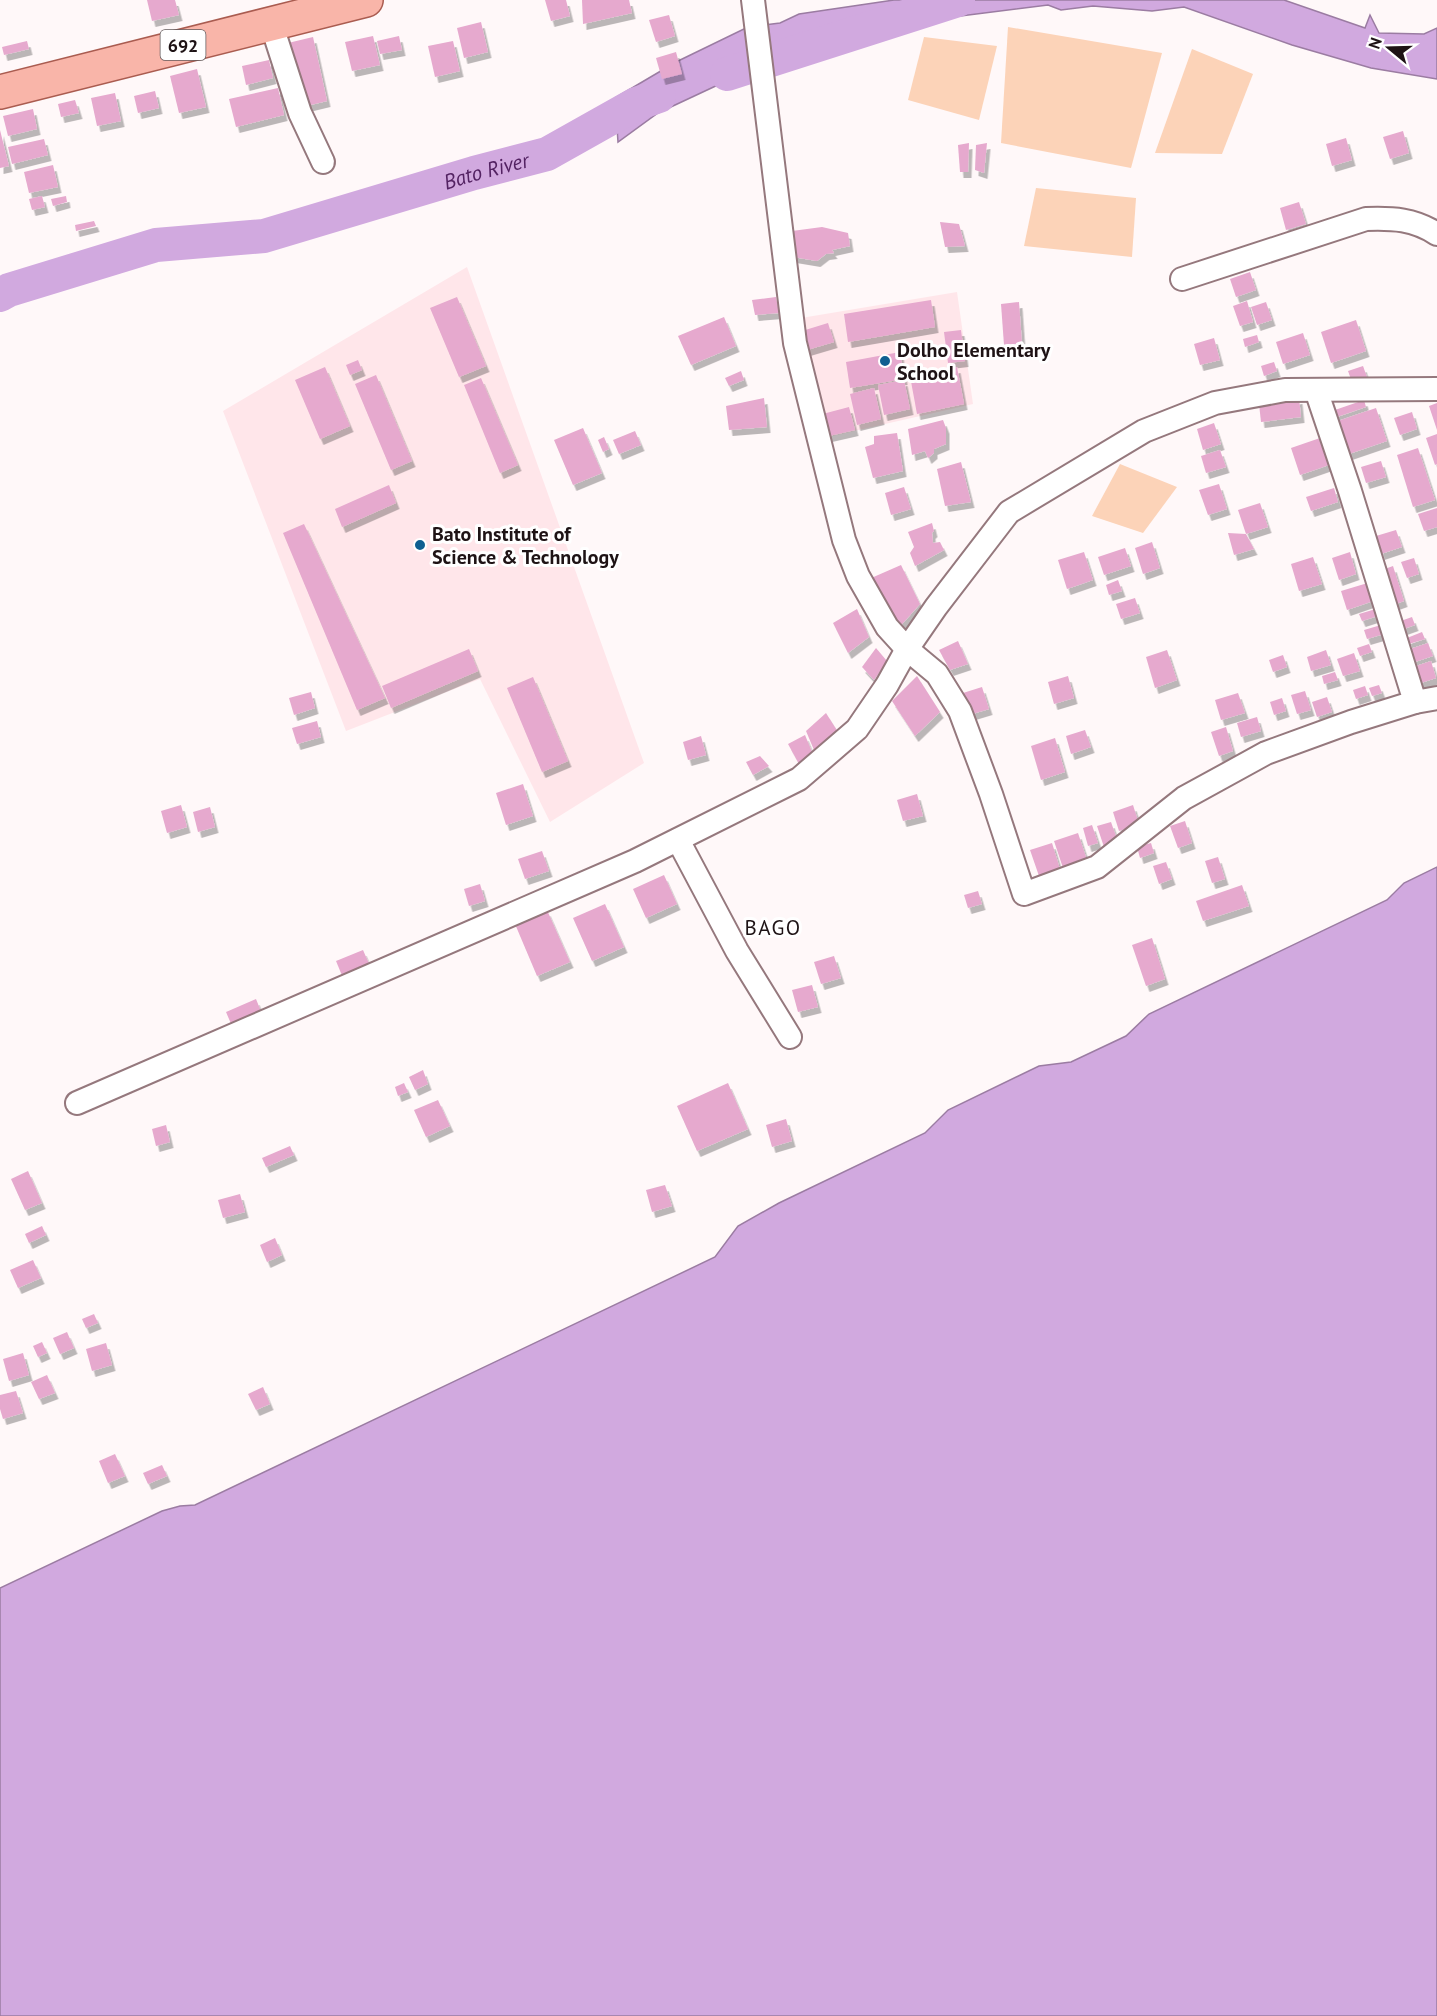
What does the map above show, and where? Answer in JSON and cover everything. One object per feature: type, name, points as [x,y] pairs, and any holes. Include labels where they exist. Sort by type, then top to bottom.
[{"type":"main road","name":"692","points":[[0,92],[366,0]]},
{"type":"street","points":[[753,0],[795,343],[844,540],[858,576],[888,627],[907,649],[937,674],[960,711],[991,794],[1024,894],[1097,867],[1184,798],[1266,753],[1351,722],[1426,700],[1316,390]]},
{"type":"street","points":[[271,23],[300,112],[322,162]]},
{"type":"street","points":[[1182,279],[1366,219],[1394,218],[1427,228],[1437,234]]},
{"type":"street","points":[[77,1104],[635,861],[799,779],[858,729],[907,649],[936,607],[1009,512],[1144,431],[1215,403],[1285,390],[1437,389]]},
{"type":"street","points":[[678,840],[737,951],[790,1037]]},
{"type":"shaded area","points":[[894,0],[1284,0],[1365,28],[1370,15],[1379,33],[1424,34],[1437,28],[1437,79],[1371,68],[1292,45],[1184,7],[1152,11],[1093,6],[1061,10],[1048,5],[889,25],[870,34],[838,38],[820,47],[775,55],[752,69],[658,113],[618,142],[615,98],[676,62],[748,27],[780,23],[799,14]]},
{"type":"shaded area","points":[[1008,27],[1162,53],[1131,168],[1001,143]]},
{"type":"shaded area","points":[[924,37],[997,46],[979,120],[908,100]]},
{"type":"shaded area","points":[[1192,49],[1253,74],[1222,154],[1155,153]]},
{"type":"shaded area","points":[[1036,188],[1136,198],[1132,257],[1024,246]]},
{"type":"shaded area","name":"Bato Institute of Science & Technology","points":[[467,267],[644,763],[550,822],[480,679],[346,731],[223,411]]},
{"type":"shaded area","name":"Dolho Elementary School","points":[[957,292],[973,404],[819,439],[795,319]]},
{"type":"shaded area","points":[[1120,464],[1177,487],[1143,533],[1092,516]]},
{"type":"shaded area","points":[[1437,867],[1437,2016],[0,2016],[0,1588],[162,1511],[195,1505],[715,1257],[738,1226],[779,1203],[925,1133],[948,1110],[1039,1066],[1071,1062],[1126,1036],[1149,1014],[1387,900],[1404,883]]},
{"type":"building","points":[[147,0],[175,0],[179,15],[152,21]]},
{"type":"building","points":[[545,0],[566,0],[570,16],[551,21]]},
{"type":"building","points":[[582,0],[629,0],[632,13],[583,24]]},
{"type":"building","points":[[669,15],[675,36],[656,42],[649,20]]},
{"type":"building","points":[[481,22],[488,52],[464,58],[457,28]]},
{"type":"building","points":[[373,36],[380,65],[352,71],[345,42]]},
{"type":"building","points":[[399,36],[402,50],[380,54],[377,41]]},
{"type":"building","points":[[313,37],[327,101],[302,107],[288,43]]},
{"type":"building","points":[[27,41],[29,49],[4,55],[2,47]]},
{"type":"building","points":[[453,41],[460,71],[435,77],[428,46]]},
{"type":"building","points":[[676,52],[682,74],[662,79],[656,58]]},
{"type":"building","points":[[269,60],[273,78],[246,85],[242,66]]},
{"type":"building","points":[[197,69],[206,107],[179,113],[170,76]]},
{"type":"building","points":[[278,88],[284,115],[236,127],[229,99]]},
{"type":"building","points":[[155,91],[159,108],[138,113],[134,96]]},
{"type":"building","points":[[115,93],[121,121],[97,126],[91,98]]},
{"type":"building","points":[[75,100],[79,113],[61,117],[58,104]]},
{"type":"building","points":[[33,109],[37,129],[8,136],[3,116]]},
{"type":"building","points":[[0,130],[9,166],[0,168]]},
{"type":"building","points":[[1403,131],[1409,153],[1390,159],[1383,137]]},
{"type":"building","points":[[1346,138],[1352,160],[1332,166],[1326,144]]},
{"type":"building","points":[[44,139],[48,155],[12,164],[8,147]]},
{"type":"building","points":[[969,143],[968,172],[960,172],[958,145]]},
{"type":"building","points":[[987,143],[984,173],[975,170],[976,145]]},
{"type":"building","points":[[53,165],[58,187],[29,193],[24,172]]},
{"type":"building","points":[[42,196],[45,207],[32,210],[29,199]]},
{"type":"building","points":[[66,196],[67,202],[53,206],[51,199]]},
{"type":"building","points":[[1299,202],[1306,224],[1286,230],[1280,208]]},
{"type":"building","points":[[94,221],[96,226],[76,231],[75,225]]},
{"type":"building","points":[[940,222],[959,224],[965,246],[945,247]]},
{"type":"building","points":[[822,227],[848,233],[850,246],[832,250],[834,253],[826,254],[817,261],[793,257],[792,231]]},
{"type":"building","points":[[1250,272],[1256,290],[1236,297],[1230,279]]},
{"type":"building","points":[[457,297],[486,366],[459,377],[430,308]]},
{"type":"building","points":[[776,297],[779,313],[755,315],[752,300]]},
{"type":"building","points":[[931,300],[935,327],[848,342],[844,314]]},
{"type":"building","points":[[1247,301],[1253,322],[1240,326],[1233,306]]},
{"type":"building","points":[[1019,302],[1022,344],[1004,345],[1001,304]]},
{"type":"building","points":[[1266,302],[1272,320],[1257,325],[1251,307]]},
{"type":"building","points":[[724,317],[736,346],[691,365],[678,336]]},
{"type":"building","points":[[1356,320],[1366,351],[1331,363],[1321,332]]},
{"type":"building","points":[[828,323],[834,342],[807,350],[802,331]]},
{"type":"building","points":[[961,330],[965,361],[948,363],[944,332]]},
{"type":"building","points":[[1303,333],[1310,355],[1283,364],[1276,342]]},
{"type":"building","points":[[1257,335],[1259,342],[1245,347],[1243,339]]},
{"type":"building","points":[[1214,338],[1220,360],[1200,365],[1194,344]]},
{"type":"building","points":[[900,352],[904,379],[850,388],[846,362]]},
{"type":"building","points":[[358,360],[362,370],[350,375],[346,365]]},
{"type":"building","points":[[1274,362],[1277,371],[1264,376],[1261,366]]},
{"type":"building","points":[[1363,366],[1367,377],[1352,382],[1348,371]]},
{"type":"building","points":[[325,367],[350,426],[320,439],[295,380]]},
{"type":"building","points":[[957,367],[964,404],[917,414],[910,376]]},
{"type":"building","points":[[741,371],[744,380],[729,386],[725,378]]},
{"type":"building","points":[[376,375],[412,461],[391,470],[355,384]]},
{"type":"building","points":[[481,378],[518,465],[500,473],[464,385]]},
{"type":"building","points":[[904,380],[910,409],[884,415],[878,385]]},
{"type":"building","points":[[874,388],[881,419],[857,425],[850,394]]},
{"type":"building","points":[[764,398],[767,427],[729,430],[726,406]]},
{"type":"building","points":[[1299,398],[1301,417],[1261,422],[1259,404]]},
{"type":"building","points":[[1364,400],[1366,407],[1334,418],[1332,411]]},
{"type":"building","points":[[1437,403],[1437,430],[1429,406]]},
{"type":"building","points":[[849,407],[855,430],[820,438],[815,416]]},
{"type":"building","points":[[1376,408],[1387,441],[1343,456],[1332,423]]},
{"type":"building","points":[[1412,412],[1417,429],[1400,435],[1394,418]]},
{"type":"building","points":[[943,420],[946,428],[946,444],[934,449],[934,453],[928,458],[925,451],[912,455],[908,429]]},
{"type":"building","points":[[1214,423],[1221,444],[1203,450],[1197,429]]},
{"type":"building","points":[[583,428],[602,473],[573,485],[554,440]]},
{"type":"building","points":[[635,431],[641,445],[619,454],[613,440]]},
{"type":"building","points":[[897,433],[903,471],[873,478],[865,447],[874,444],[874,436]]},
{"type":"building","points":[[1437,434],[1437,464],[1435,465],[1426,438]]},
{"type":"building","points":[[604,437],[609,449],[603,452],[598,440]]},
{"type":"building","points":[[1320,438],[1329,465],[1300,475],[1291,448]]},
{"type":"building","points":[[1418,448],[1435,500],[1413,507],[1397,455]]},
{"type":"building","points":[[1220,450],[1226,467],[1206,473],[1201,456]]},
{"type":"building","points":[[1381,461],[1386,477],[1366,483],[1361,467]]},
{"type":"building","points":[[961,462],[971,502],[945,506],[937,469]]},
{"type":"building","points":[[1219,484],[1227,509],[1208,515],[1199,490]]},
{"type":"building","points":[[389,485],[396,503],[342,527],[335,509]]},
{"type":"building","points":[[904,487],[911,509],[891,515],[885,493]]},
{"type":"building","points":[[1334,488],[1338,502],[1311,511],[1306,497]]},
{"type":"building","points":[[1260,503],[1268,527],[1246,534],[1238,510]]},
{"type":"building","points":[[1437,508],[1437,527],[1424,531],[1418,514]]},
{"type":"building","points":[[932,523],[933,543],[940,542],[944,550],[915,566],[910,553],[914,547],[908,532]]},
{"type":"building","points":[[304,524],[385,698],[357,710],[283,533]]},
{"type":"building","points":[[1396,530],[1402,547],[1381,554],[1376,536]]},
{"type":"building","points":[[1228,533],[1246,534],[1254,549],[1234,555]]},
{"type":"building","points":[[1152,542],[1160,568],[1143,574],[1135,548]]},
{"type":"building","points":[[1125,548],[1131,566],[1104,575],[1098,557]]},
{"type":"building","points":[[1084,552],[1093,580],[1067,589],[1058,560]]},
{"type":"building","points":[[1350,552],[1356,574],[1339,580],[1332,558]]},
{"type":"building","points":[[1313,557],[1322,584],[1299,591],[1291,564]]},
{"type":"building","points":[[1414,558],[1419,574],[1407,578],[1401,562]]},
{"type":"building","points":[[901,565],[920,604],[895,632],[869,579]]},
{"type":"building","points":[[1393,566],[1404,601],[1393,605],[1382,570]]},
{"type":"building","points":[[1118,580],[1122,591],[1109,595],[1106,585]]},
{"type":"building","points":[[1371,582],[1376,600],[1347,610],[1341,591]]},
{"type":"building","points":[[1135,598],[1140,613],[1121,619],[1116,604]]},
{"type":"building","points":[[1379,608],[1381,615],[1362,621],[1359,614]]},
{"type":"building","points":[[857,609],[869,637],[848,653],[833,623]]},
{"type":"building","points":[[1412,617],[1415,625],[1398,631],[1395,623]]},
{"type":"building","points":[[1381,625],[1384,634],[1367,639],[1364,630]]},
{"type":"building","points":[[1422,632],[1425,639],[1409,644],[1407,638]]},
{"type":"building","points":[[958,641],[968,664],[950,670],[939,650]]},
{"type":"building","points":[[1428,643],[1433,656],[1412,663],[1407,650]]},
{"type":"building","points":[[1369,644],[1372,652],[1360,656],[1357,648]]},
{"type":"building","points":[[876,648],[887,661],[874,680],[862,667]]},
{"type":"building","points":[[469,649],[478,671],[391,708],[382,686]]},
{"type":"building","points":[[1167,650],[1177,680],[1155,688],[1146,657]]},
{"type":"building","points":[[1326,650],[1331,665],[1311,671],[1307,657]]},
{"type":"building","points":[[1354,653],[1360,671],[1343,676],[1337,659]]},
{"type":"building","points":[[1283,655],[1287,667],[1273,672],[1269,660]]},
{"type":"building","points":[[1431,661],[1436,678],[1415,685],[1410,668]]},
{"type":"building","points":[[1335,672],[1338,680],[1324,684],[1322,676]]},
{"type":"building","points":[[917,676],[940,712],[915,736],[892,701]]},
{"type":"building","points":[[1068,676],[1074,698],[1054,704],[1048,682]]},
{"type":"building","points":[[533,677],[568,761],[542,772],[507,688]]},
{"type":"building","points":[[1379,685],[1382,693],[1372,696],[1369,688]]},
{"type":"building","points":[[1365,686],[1368,695],[1356,699],[1353,690]]},
{"type":"building","points":[[982,687],[989,709],[969,715],[963,693]]},
{"type":"building","points":[[1305,691],[1311,710],[1297,714],[1291,695]]},
{"type":"building","points":[[311,692],[315,708],[294,715],[289,698]]},
{"type":"building","points":[[1238,693],[1245,713],[1221,720],[1215,700]]},
{"type":"building","points":[[1327,697],[1332,712],[1317,717],[1312,702]]},
{"type":"building","points":[[1282,698],[1286,711],[1274,715],[1270,702]]},
{"type":"building","points":[[826,713],[838,732],[814,750],[806,731]]},
{"type":"building","points":[[1257,717],[1261,731],[1241,737],[1237,723]]},
{"type":"building","points":[[317,721],[321,737],[297,744],[292,728]]},
{"type":"building","points":[[1226,727],[1233,751],[1219,756],[1211,732]]},
{"type":"building","points":[[1085,730],[1091,747],[1071,754],[1066,736]]},
{"type":"building","points":[[805,735],[812,752],[799,764],[788,744]]},
{"type":"building","points":[[701,736],[706,755],[688,760],[683,742]]},
{"type":"building","points":[[1055,738],[1065,772],[1041,780],[1031,746]]},
{"type":"building","points":[[760,756],[769,766],[753,775],[746,762]]},
{"type":"building","points":[[523,784],[533,816],[506,825],[496,793]]},
{"type":"building","points":[[917,794],[923,816],[903,821],[897,800]]},
{"type":"building","points":[[181,805],[187,827],[167,833],[161,811]]},
{"type":"building","points":[[1133,805],[1139,824],[1119,831],[1113,812]]},
{"type":"building","points":[[210,807],[215,827],[198,832],[193,812]]},
{"type":"building","points":[[1185,821],[1192,843],[1178,848],[1170,826]]},
{"type":"building","points":[[1111,822],[1118,842],[1104,847],[1097,826]]},
{"type":"building","points":[[1092,825],[1098,843],[1088,846],[1083,828]]},
{"type":"building","points":[[1078,833],[1089,866],[1065,874],[1054,841]]},
{"type":"building","points":[[1052,843],[1060,869],[1039,876],[1030,850]]},
{"type":"building","points":[[1151,843],[1154,853],[1140,858],[1137,847]]},
{"type":"building","points":[[542,851],[549,871],[525,879],[518,859]]},
{"type":"building","points":[[1218,857],[1225,879],[1212,883],[1205,861]]},
{"type":"building","points":[[1166,862],[1172,879],[1159,884],[1153,866]]},
{"type":"building","points":[[664,875],[677,904],[646,918],[633,889]]},
{"type":"building","points":[[480,884],[485,901],[469,906],[464,889]]},
{"type":"building","points":[[1242,885],[1249,906],[1203,921],[1196,901]]},
{"type":"building","points":[[978,891],[982,904],[968,908],[964,895]]},
{"type":"building","points":[[605,904],[624,947],[592,961],[573,918]]},
{"type":"building","points":[[547,910],[570,962],[537,976],[515,924]]},
{"type":"building","points":[[1152,938],[1165,979],[1146,986],[1132,945]]},
{"type":"building","points":[[363,950],[370,966],[343,978],[336,961]]},
{"type":"building","points":[[834,956],[841,978],[821,984],[814,962]]},
{"type":"building","points":[[812,985],[818,1007],[798,1012],[792,990]]},
{"type":"building","points":[[256,999],[264,1019],[235,1033],[226,1012]]},
{"type":"building","points":[[423,1070],[428,1084],[415,1090],[409,1077]]},
{"type":"building","points":[[404,1083],[408,1092],[398,1096],[395,1087]]},
{"type":"building","points":[[728,1083],[748,1129],[697,1151],[677,1106]]},
{"type":"building","points":[[438,1100],[450,1126],[426,1137],[414,1110]]},
{"type":"building","points":[[786,1119],[792,1141],[772,1147],[766,1125]]},
{"type":"building","points":[[166,1125],[170,1142],[156,1146],[152,1129]]},
{"type":"building","points":[[290,1146],[294,1155],[266,1167],[262,1158]]},
{"type":"building","points":[[28,1171],[42,1203],[25,1210],[11,1179]]},
{"type":"building","points":[[665,1185],[672,1206],[652,1212],[646,1190]]},
{"type":"building","points":[[240,1194],[245,1212],[223,1218],[218,1200]]},
{"type":"building","points":[[42,1226],[46,1235],[29,1243],[25,1234]]},
{"type":"building","points":[[275,1238],[282,1255],[267,1262],[260,1245]]},
{"type":"building","points":[[33,1260],[41,1278],[18,1288],[10,1270]]},
{"type":"building","points":[[94,1314],[98,1323],[86,1328],[82,1319]]},
{"type":"building","points":[[67,1332],[74,1348],[60,1354],[53,1338]]},
{"type":"building","points":[[42,1342],[47,1353],[38,1357],[33,1346]]},
{"type":"building","points":[[106,1343],[112,1365],[92,1371],[86,1349]]},
{"type":"building","points":[[23,1353],[29,1375],[9,1381],[3,1359]]},
{"type":"building","points":[[47,1375],[55,1393],[39,1399],[31,1382]]},
{"type":"building","points":[[263,1387],[270,1404],[256,1410],[248,1394]]},
{"type":"building","points":[[16,1391],[23,1413],[3,1419],[0,1395]]},
{"type":"building","points":[[115,1454],[125,1476],[108,1483],[99,1461]]},
{"type":"building","points":[[162,1465],[167,1476],[148,1484],[143,1473]]},
{"type":"waterway","name":"Bato River","points":[[727,74],[958,0]]},
{"type":"waterway","name":"Bato River","points":[[0,295],[9,290],[156,245],[264,236],[474,173],[547,154],[636,104],[659,96]]},
{"type":"place","name":"Dolho Elementary School","points":[[885,361]]},
{"type":"place","name":"Bato Institute of Science & Technology","points":[[420,545]]},
{"type":"district","name":"BAGO","points":[[773,927]]}]
